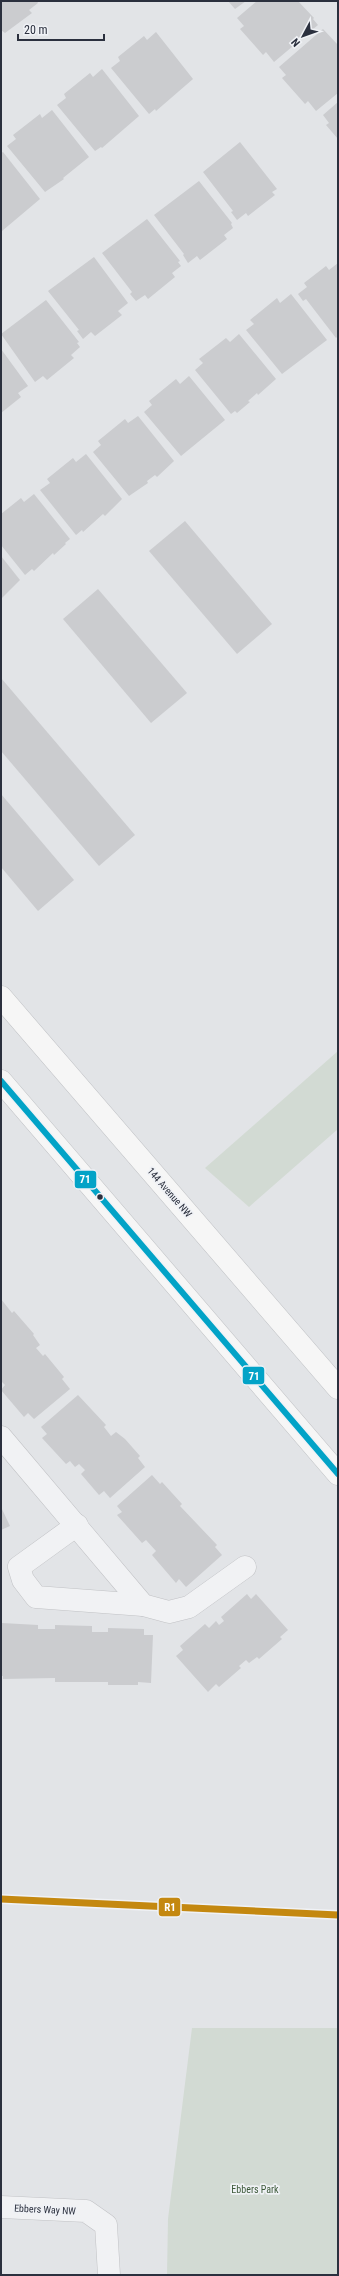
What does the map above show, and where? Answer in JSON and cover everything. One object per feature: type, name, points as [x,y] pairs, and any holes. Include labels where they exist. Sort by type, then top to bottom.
[{"type":"main road","name":"144 Avenue NW","points":[[1,997],[338,1388]]},
{"type":"main road","points":[[1,1081],[338,1474]]},
{"type":"street","points":[[2,1438],[144,1605]]},
{"type":"street","points":[[77,1525],[19,1567],[23,1580],[36,1597],[144,1605],[169,1612],[188,1607],[245,1567]]},
{"type":"street","name":"Ebbers Way NW","points":[[1,2207],[86,2210],[106,2225],[109,2275]]},
{"type":"green space","points":[[338,1051],[338,1129],[249,1207],[205,1168]]},
{"type":"green space","name":"Ebbers Park","points":[[192,2028],[338,2028],[338,2275],[167,2275],[168,2219]]},
{"type":"building","points":[[1,1],[37,1],[38,3],[29,10],[32,13],[5,33],[1,30]]},
{"type":"building","points":[[228,1],[246,1],[235,9]]},
{"type":"building","points":[[257,1],[298,1],[314,18],[313,19],[318,25],[274,62],[266,52],[263,55],[240,29],[244,26],[237,18]]},
{"type":"building","points":[[323,29],[338,45],[338,93],[316,111],[308,101],[305,104],[282,78],[286,75],[279,67]]},
{"type":"building","points":[[156,32],[193,79],[156,111],[155,109],[149,114],[111,68],[120,61],[118,57],[144,36],[147,40]]},
{"type":"building","points":[[102,69],[139,116],[102,148],[101,147],[95,151],[57,105],[66,98],[64,94],[90,73],[93,77]]},
{"type":"building","points":[[338,102],[338,139],[326,125],[329,123],[323,115]]},
{"type":"building","points":[[52,110],[89,157],[63,178],[64,179],[45,192],[7,146],[16,139],[13,135],[40,114],[42,118]]},
{"type":"building","points":[[240,142],[277,189],[272,192],[275,195],[248,216],[246,213],[237,220],[231,212],[233,211],[203,172]]},
{"type":"building","points":[[3,152],[40,199],[2,231],[1,153]]},
{"type":"building","points":[[199,181],[232,223],[233,228],[224,235],[227,239],[200,260],[197,256],[188,263],[183,255],[184,254],[154,215]]},
{"type":"building","points":[[147,219],[180,261],[178,262],[181,266],[172,273],[175,277],[148,299],[145,295],[136,301],[130,294],[132,292],[102,253]]},
{"type":"building","points":[[94,257],[128,303],[118,311],[122,315],[95,336],[91,332],[83,339],[77,331],[79,330],[48,291]]},
{"type":"building","points":[[338,263],[338,336],[336,338],[306,299],[303,301],[298,294],[307,287],[304,283],[326,266],[329,270]]},
{"type":"building","points":[[291,294],[327,340],[282,374],[246,330],[254,324],[250,320],[277,298],[280,303]]},
{"type":"building","points":[[46,300],[79,342],[77,343],[80,347],[71,355],[74,358],[47,380],[43,376],[35,382],[1,334]]},
{"type":"building","points":[[239,334],[276,379],[258,395],[257,393],[248,401],[250,402],[237,413],[235,411],[231,414],[195,370],[203,363],[199,359],[226,338],[230,342]]},
{"type":"building","points":[[1,349],[28,386],[18,393],[21,397],[1,413]]},
{"type":"building","points":[[189,376],[225,420],[181,456],[144,412],[152,405],[149,401],[176,379],[180,384]]},
{"type":"building","points":[[138,416],[174,461],[157,477],[155,475],[147,481],[148,483],[129,496],[93,452],[101,445],[98,441],[125,419],[128,423]]},
{"type":"building","points":[[86,454],[122,499],[105,516],[103,514],[83,532],[82,530],[76,535],[40,490],[50,483],[47,479],[73,458],[76,462]]},
{"type":"building","points":[[34,494],[70,539],[54,555],[53,553],[34,571],[32,569],[25,575],[1,545],[1,514],[21,498],[24,502]]},
{"type":"building","points":[[185,521],[272,624],[237,654],[149,551]]},
{"type":"building","points":[[1,556],[20,580],[1,599]]},
{"type":"building","points":[[98,589],[187,693],[151,723],[63,619]]},
{"type":"building","points":[[1,678],[135,835],[99,866],[1,751]]},
{"type":"building","points":[[1,794],[74,880],[38,911],[1,867]]},
{"type":"building","points":[[1,1299],[12,1313],[14,1311],[34,1334],[33,1335],[40,1345],[36,1348],[43,1356],[45,1354],[64,1377],[62,1379],[70,1389],[34,1419],[28,1413],[24,1417],[1,1390],[5,1385],[1,1381]]},
{"type":"building","points":[[78,1395],[106,1425],[104,1427],[111,1436],[116,1432],[125,1439],[140,1456],[138,1458],[145,1467],[110,1498],[104,1491],[99,1495],[81,1474],[85,1470],[79,1464],[75,1467],[70,1461],[66,1464],[42,1438],[47,1434],[41,1427]]},
{"type":"building","points":[[152,1475],[160,1484],[162,1482],[182,1504],[180,1506],[217,1545],[215,1547],[222,1555],[186,1587],[179,1579],[176,1583],[152,1555],[156,1551],[146,1540],[142,1543],[117,1515],[122,1512],[117,1506]]},
{"type":"building","points":[[1,1507],[10,1526],[1,1530]]},
{"type":"building","points":[[247,1594],[251,1599],[256,1594],[288,1630],[280,1637],[282,1639],[259,1659],[257,1657],[249,1663],[246,1660],[239,1666],[241,1668],[219,1687],[216,1684],[208,1692],[176,1656],[183,1650],[180,1646],[205,1624],[209,1628],[216,1621],[219,1625],[224,1621],[221,1617]]},
{"type":"building","points":[[2,1623],[38,1625],[38,1629],[55,1629],[55,1625],[92,1626],[92,1632],[108,1632],[108,1628],[144,1629],[144,1635],[153,1635],[151,1683],[138,1682],[138,1685],[108,1685],[108,1682],[55,1682],[55,1678],[3,1679],[3,1676],[1,1676]]},
{"type":"transit line","name":"71","points":[[1,1081],[338,1474]]},
{"type":"transit line","name":"R1","points":[[1,1899],[338,1915]]}]
